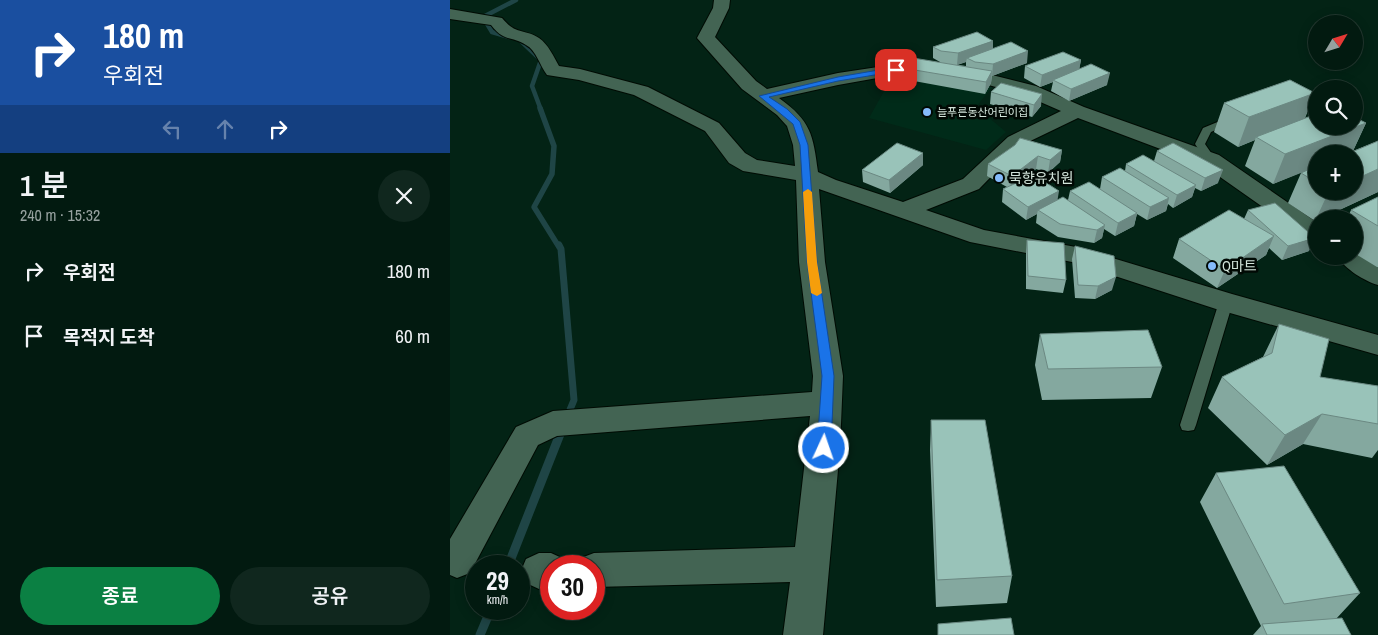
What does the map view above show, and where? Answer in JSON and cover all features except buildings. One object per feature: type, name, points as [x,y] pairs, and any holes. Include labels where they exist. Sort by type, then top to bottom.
[{"type":"street","points":[[722,0],[721,8],[706,38],[748,85],[784,110],[797,124],[804,145],[812,262],[828,376],[824,448],[803,635]]},
{"type":"street","points":[[450,14],[496,21],[505,32],[532,42],[540,49],[553,71],[580,75],[641,91],[712,126],[737,158],[751,166],[807,175],[828,185],[979,237],[1076,255],[1226,302],[1378,345]]},
{"type":"street","points":[[763,96],[838,79],[903,68],[944,68],[1029,90],[1078,111],[1211,160],[1308,227]]},
{"type":"street","points":[[904,210],[971,184],[1015,141],[1078,111]]},
{"type":"street","points":[[1362,265],[1378,276]]},
{"type":"street","points":[[457,561],[527,436],[553,424],[597,419],[826,403]]},
{"type":"street","points":[[605,570],[811,564]]},
{"type":"lane","points":[[1211,160],[1200,144],[1207,130],[1235,118]]},
{"type":"lane","points":[[1188,424],[1226,302]]},
{"type":"shaded area","name":"늘푸른동산어린이집","points":[[896,70],[997,81],[976,107],[1006,132],[986,150],[869,118]]},
{"type":"waterway","points":[[509,37],[492,32],[483,17],[516,0]]},
{"type":"waterway","points":[[521,41],[541,60],[532,86],[541,110]]},
{"type":"waterway","points":[[540,108],[554,146],[552,174],[534,207],[559,247]]},
{"type":"waterway","points":[[559,245],[561,249],[574,400],[567,417]]},
{"type":"waterway","points":[[512,555],[562,429]]},
{"type":"waterway","points":[[480,635],[486,620]]},
{"type":"slow traffic","points":[[808,192],[812,262],[817,293]]},
{"type":"place","name":"늘푸른동산어린이집","points":[[927,112]]},
{"type":"place","name":"묵향유치원","points":[[999,178]]},
{"type":"place","name":"Q마트","points":[[1212,266]]},
{"type":"route","points":[[824,448],[828,376],[812,262],[804,145],[797,124],[784,110],[763,96],[838,79],[896,70]]}]
